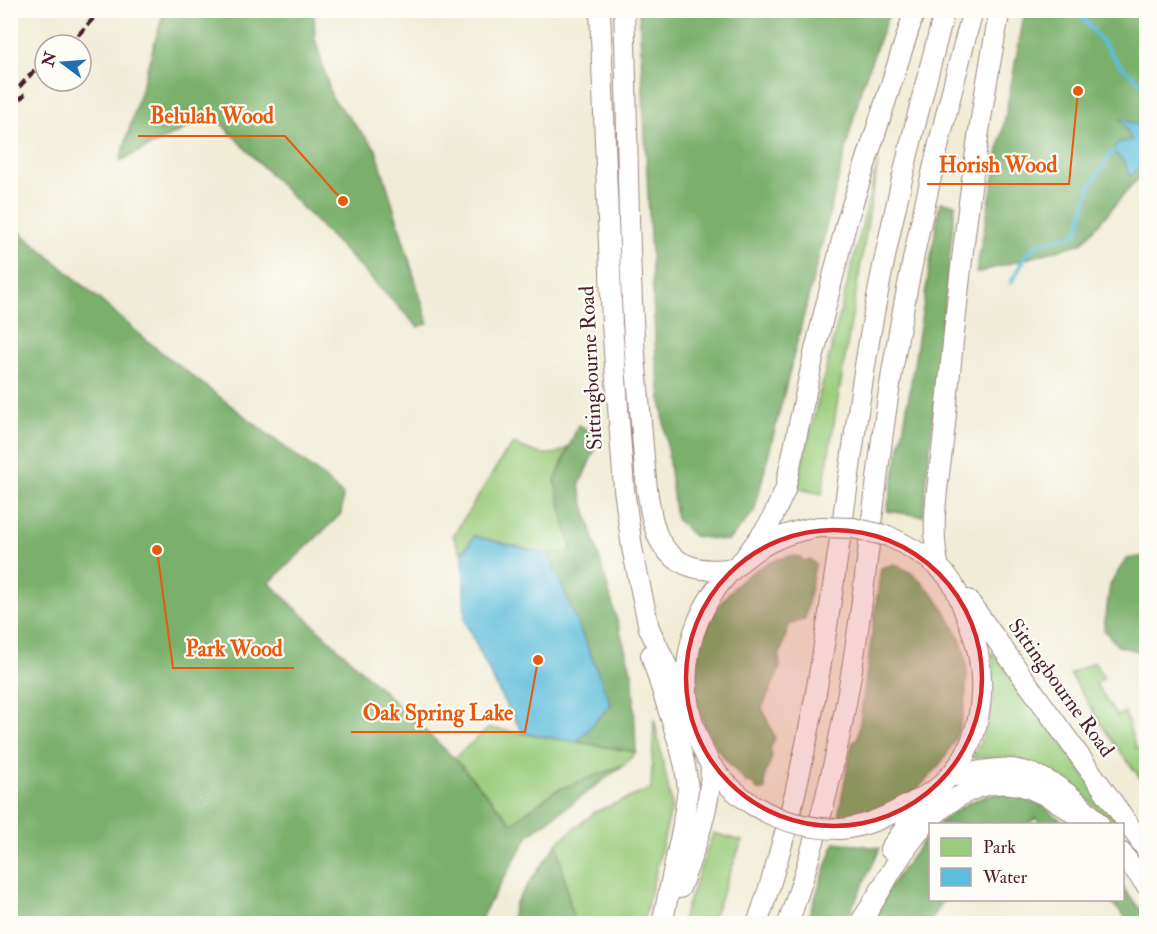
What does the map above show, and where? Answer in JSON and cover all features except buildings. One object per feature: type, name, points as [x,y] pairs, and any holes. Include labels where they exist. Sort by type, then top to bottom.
[{"type":"highway","name":"Sittingbourne Road","points":[[600,10],[612,324],[621,465],[632,548],[648,628],[688,711],[711,766]]},
{"type":"highway","points":[[624,10],[634,337],[645,469],[652,516],[658,537],[678,561],[703,570],[719,570],[740,562]]},
{"type":"highway","points":[[688,711],[686,678],[693,639],[706,606],[770,523],[785,490],[819,332],[846,224],[915,10]]},
{"type":"highway","points":[[757,924],[783,842],[806,752],[826,641],[864,369],[898,200],[945,10]]},
{"type":"highway","points":[[788,924],[816,832],[841,727],[862,592],[887,403],[907,290],[934,163],[973,10]]},
{"type":"highway","points":[[939,568],[935,546],[938,499],[960,265],[977,136],[1000,10]]},
{"type":"highway","name":"Sittingbourne Road","points":[[740,562],[776,538],[820,527],[853,528],[888,536],[919,552],[939,568],[970,601],[1146,849]]},
{"type":"highway","points":[[859,924],[890,850],[930,793],[948,777],[975,730],[982,693],[981,666],[975,636],[956,587]]},
{"type":"highway","points":[[648,628],[650,651],[680,747],[688,789],[663,924]]},
{"type":"highway","points":[[663,924],[679,891],[691,857],[707,802],[711,766]]},
{"type":"highway","points":[[711,766],[732,789],[753,806],[793,824],[813,828],[840,829],[874,822],[930,793]]},
{"type":"highway","points":[[948,777],[1001,768],[1027,772],[1058,786],[1083,806],[1097,823]]},
{"type":"highway","points":[[859,924],[873,906],[901,855],[919,831],[937,812],[969,790],[992,783],[1025,787],[1052,798],[1083,823]]},
{"type":"highway","points":[[1124,856],[1146,885]]},
{"type":"highway","points":[[1124,868],[1146,885]]},
{"type":"highlighted area","points":[[840,526],[888,536],[927,558],[956,587],[981,666],[975,730],[941,784],[891,814],[840,829],[782,819],[732,789],[711,766],[699,740],[685,692],[699,620],[733,568],[776,538]]},
{"type":"green space","points":[[164,11],[314,11],[315,38],[332,98],[376,149],[428,323],[418,327],[213,115],[120,161]]},
{"type":"green space","points":[[639,11],[890,11],[861,89],[754,512],[728,541],[694,536],[676,519],[656,358]]},
{"type":"green space","points":[[1025,11],[1146,11],[1146,172],[1082,243],[976,273]]},
{"type":"green space","points":[[878,162],[822,494],[796,488]]},
{"type":"green space","points":[[940,202],[955,204],[923,516],[887,511],[904,426]]},
{"type":"green space","points":[[10,223],[156,348],[321,475],[343,495],[341,514],[269,583],[454,758],[512,823],[555,791],[624,765],[529,835],[484,912],[480,923],[11,923]]},
{"type":"green space","points":[[578,425],[593,432],[596,447],[579,486],[633,677],[636,752],[577,742],[611,704],[549,555],[572,551],[555,482]]},
{"type":"green space","points":[[514,444],[541,454],[554,454],[568,447],[555,482],[572,552],[549,555],[475,536],[461,553],[453,536],[504,455]]},
{"type":"green space","points":[[791,556],[800,557],[803,561],[811,560],[815,564],[805,619],[789,625],[779,657],[780,668],[762,708],[775,738],[770,749],[772,757],[765,775],[765,790],[757,790],[753,783],[747,783],[732,767],[704,725],[696,690],[697,665],[702,640],[713,616],[727,595],[745,577],[767,564]]},
{"type":"green space","points":[[1146,556],[1146,653],[1118,646],[1104,630],[1110,585],[1126,559]]},
{"type":"green space","points":[[895,564],[913,574],[923,583],[944,609],[955,629],[966,663],[964,710],[949,750],[924,782],[888,806],[865,814],[841,817],[839,812],[852,744],[858,737],[881,568]]},
{"type":"green space","points":[[992,652],[1060,740],[1118,823],[1110,823],[1072,782],[1015,757],[973,758],[984,734],[994,699]]},
{"type":"green space","points":[[1094,662],[1104,678],[1096,684],[1117,716],[1125,712],[1136,749],[1146,746],[1146,786],[1108,735],[1070,674]]},
{"type":"green space","points":[[654,719],[672,806],[643,923],[574,923],[557,843],[595,812],[651,789]]},
{"type":"green space","points":[[489,728],[636,752],[624,765],[555,791],[513,824],[454,758]]},
{"type":"green space","points":[[1004,793],[1043,806],[1065,823],[1040,823],[1036,818],[1029,823],[939,823],[953,812],[985,797]]},
{"type":"green space","points":[[713,833],[742,841],[711,923],[681,923]]},
{"type":"green space","points":[[929,833],[929,901],[943,901],[929,923],[869,924],[891,885]]},
{"type":"green space","points":[[835,842],[880,848],[845,923],[806,923]]},
{"type":"green space","points":[[557,843],[574,923],[511,923],[515,903]]},
{"type":"green space","points":[[1124,889],[1146,917],[1146,923],[1131,923],[1110,901],[1124,901]]},
{"type":"water","points":[[1121,119],[1146,128],[1147,155],[1142,165],[1130,176],[1124,162],[1113,151],[1117,143],[1132,140]]},
{"type":"water","points":[[474,536],[549,555],[611,704],[577,742],[523,733],[502,698],[465,621],[463,554]]},
{"type":"waterway","points":[[1077,10],[1121,66],[1146,86]]},
{"type":"waterway","points":[[1011,283],[1027,253],[1040,243],[1077,234],[1090,186],[1113,151]]},
{"type":"railway","points":[[80,33],[101,10]]},
{"type":"railway","points":[[10,97],[33,72]]},
{"type":"railway","points":[[10,109],[25,94]]},
{"type":"place","name":"Horish Wood","points":[[1078,91]]},
{"type":"place","name":"Belulah Wood","points":[[343,201]]},
{"type":"place","name":"Park Wood","points":[[157,550]]},
{"type":"place","name":"Oak Spring Lake","points":[[538,660]]}]
